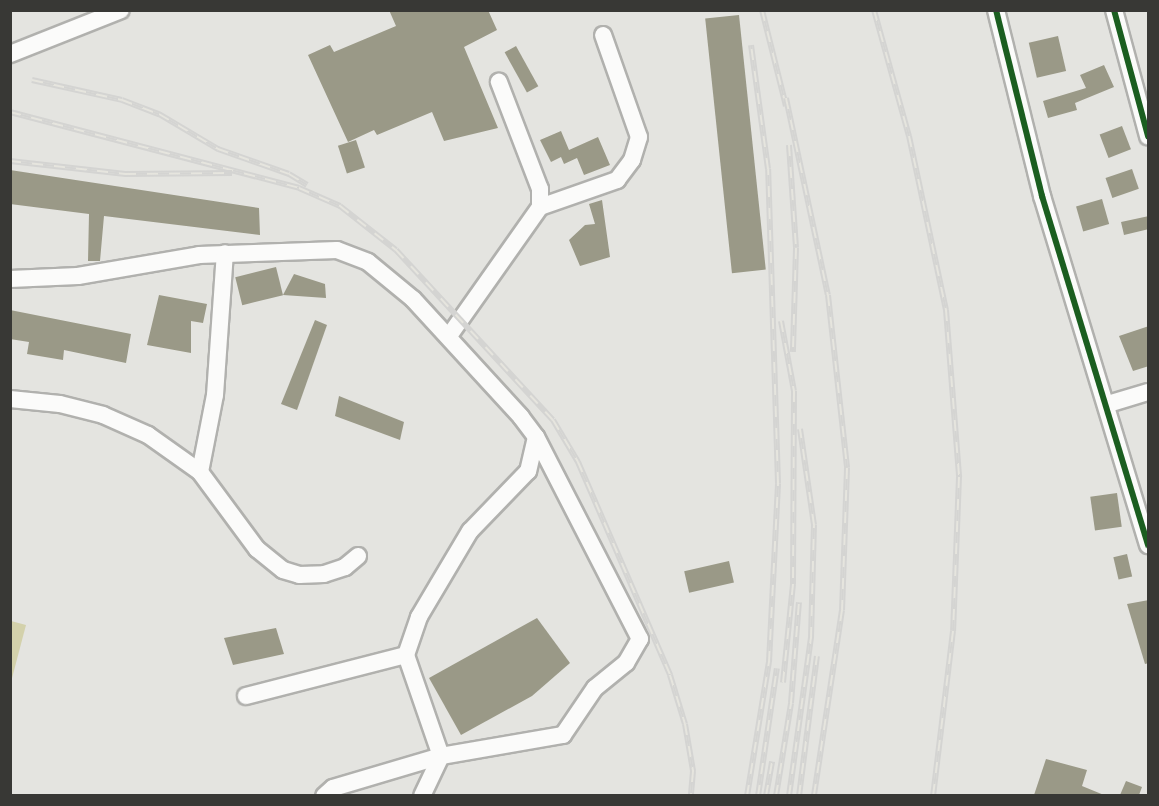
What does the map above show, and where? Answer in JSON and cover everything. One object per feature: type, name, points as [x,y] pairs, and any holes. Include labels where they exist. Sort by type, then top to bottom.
[{"type":"street","points":[[10,54],[121,10]]},
{"type":"street","points":[[996,10],[1042,196],[1108,404],[1149,545]]},
{"type":"street","points":[[1114,10],[1143,101],[1149,136]]},
{"type":"street","points":[[540,207],[617,180],[632,160],[639,137],[603,35]]},
{"type":"street","points":[[449,336],[540,207],[540,189],[499,82]]},
{"type":"street","points":[[10,279],[78,276],[225,253],[324,249],[352,255],[383,273],[449,336],[536,437],[640,639],[626,663],[595,688],[563,735],[441,756],[333,788],[324,795]]},
{"type":"street","points":[[200,472],[215,396],[225,253]]},
{"type":"street","points":[[1108,404],[1149,392]]},
{"type":"street","points":[[10,399],[60,404],[104,415],[148,435],[200,472],[257,549],[283,570],[298,575],[324,574],[345,567],[358,556]]},
{"type":"street","points":[[423,795],[441,756],[406,655],[419,617],[470,531],[528,471],[536,437]]},
{"type":"street","points":[[246,696],[406,655]]},
{"type":"shaded area","points":[[10,621],[26,625],[11,682]]},
{"type":"building","points":[[389,10],[488,10],[497,30],[464,47],[498,128],[444,141],[432,112],[377,135],[374,130],[348,142],[308,55],[330,45],[334,52],[396,26]]},
{"type":"building","points":[[739,15],[766,270],[732,273],[705,19]]},
{"type":"building","points":[[1058,36],[1066,71],[1037,78],[1029,43]]},
{"type":"building","points":[[516,46],[538,86],[527,93],[505,52]]},
{"type":"building","points":[[1104,65],[1114,87],[1075,103],[1077,110],[1048,118],[1043,101],[1086,88],[1080,75]]},
{"type":"building","points":[[1122,126],[1131,149],[1109,158],[1100,135]]},
{"type":"building","points":[[561,131],[569,150],[598,137],[610,165],[584,175],[577,158],[564,164],[561,157],[551,162],[540,140]]},
{"type":"building","points":[[356,140],[365,168],[347,173],[338,146]]},
{"type":"building","points":[[1132,169],[1139,189],[1112,198],[1106,178]]},
{"type":"building","points":[[10,170],[259,208],[260,235],[104,216],[100,261],[88,261],[89,214],[10,204]]},
{"type":"building","points":[[1102,199],[1109,224],[1083,231],[1076,206]]},
{"type":"building","points":[[602,200],[610,257],[580,266],[569,240],[585,225],[595,224],[589,204]]},
{"type":"building","points":[[1149,216],[1149,229],[1124,235],[1121,222]]},
{"type":"building","points":[[276,267],[283,295],[242,305],[235,277]]},
{"type":"building","points":[[294,274],[325,284],[326,298],[283,295]]},
{"type":"building","points":[[159,295],[207,304],[203,323],[191,321],[191,353],[147,345]]},
{"type":"building","points":[[10,310],[131,334],[126,363],[64,350],[63,360],[27,354],[29,342],[10,339]]},
{"type":"building","points":[[315,320],[327,325],[297,410],[281,404]]},
{"type":"building","points":[[1149,326],[1149,366],[1133,371],[1119,336]]},
{"type":"building","points":[[339,396],[404,422],[400,440],[335,416]]},
{"type":"building","points":[[1117,493],[1122,527],[1095,530],[1090,497]]},
{"type":"building","points":[[1127,554],[1132,576],[1119,580],[1113,557]]},
{"type":"building","points":[[729,561],[734,582],[689,593],[684,571]]},
{"type":"building","points":[[1149,600],[1149,663],[1145,664],[1127,604]]},
{"type":"building","points":[[537,618],[570,663],[532,696],[461,735],[429,678]]},
{"type":"building","points":[[276,628],[284,654],[233,665],[224,638]]},
{"type":"building","points":[[1046,759],[1087,770],[1082,786],[1104,795],[1034,795]]},
{"type":"building","points":[[1126,781],[1142,787],[1139,795],[1120,795]]},
{"type":"railway","points":[[762,10],[786,106]]},
{"type":"railway","points":[[874,10],[909,136],[946,310],[959,477],[953,631],[933,796]]},
{"type":"railway","points":[[747,796],[769,662],[778,483],[768,169],[751,45]]},
{"type":"railway","points":[[32,80],[122,100],[159,114],[218,149],[289,174],[307,185]]},
{"type":"railway","points":[[786,98],[828,295],[847,468],[842,610],[814,796]]},
{"type":"railway","points":[[10,112],[299,188],[340,206],[396,250],[553,420],[578,462],[670,675],[685,724],[693,771],[691,796]]},
{"type":"railway","points":[[789,145],[796,248],[793,352]]},
{"type":"railway","points":[[10,161],[125,174],[232,173]]},
{"type":"railway","points":[[781,321],[794,391],[793,584],[783,682]]},
{"type":"railway","points":[[789,796],[811,638],[814,525],[800,429]]},
{"type":"railway","points":[[776,796],[791,703],[799,602]]},
{"type":"railway","points":[[799,796],[817,656]]},
{"type":"railway","points":[[758,796],[777,668]]},
{"type":"railway","points":[[766,796],[772,762]]},
{"type":"cycle path","points":[[996,10],[1042,196],[1148,545]]},
{"type":"cycle path","points":[[1114,10],[1148,136]]}]
